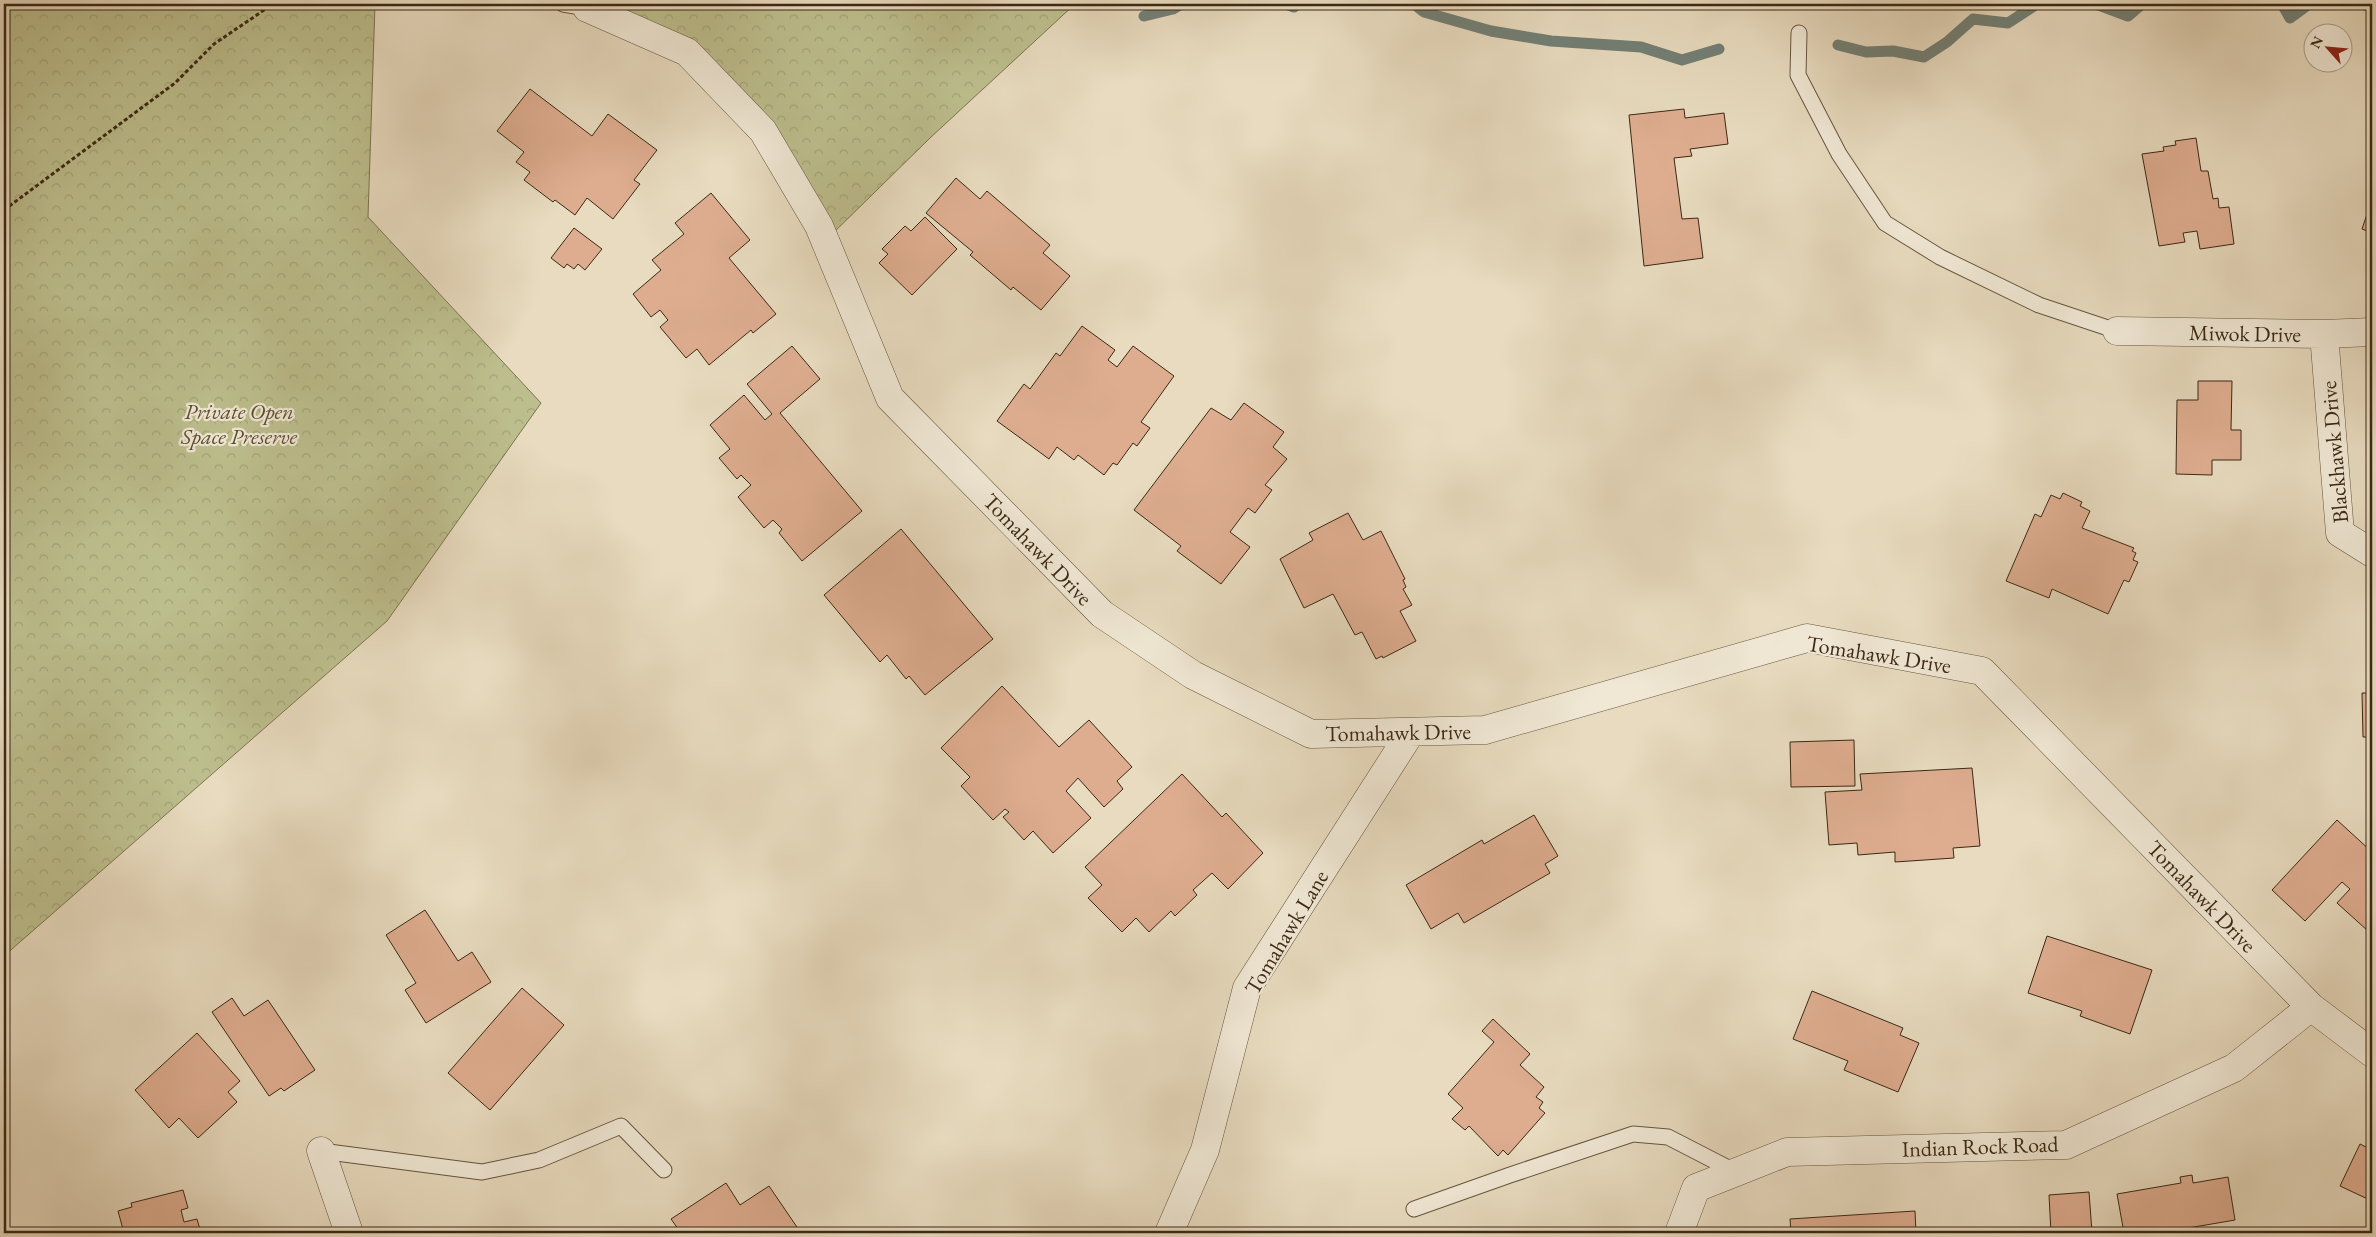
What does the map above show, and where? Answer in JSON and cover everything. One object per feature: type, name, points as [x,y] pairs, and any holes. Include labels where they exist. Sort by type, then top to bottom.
[{"type":"street","name":"Tomahawk Drive","points":[[575,6],[688,52],[763,131],[819,226],[890,398],[1102,614],[1193,675],[1310,734],[1485,730],[1807,638],[1982,671],[2311,1007],[2372,1053]]},
{"type":"street","name":"Miwok Drive","points":[[2117,331],[2324,334],[2372,332]]},
{"type":"street","name":"Blackhawk Drive","points":[[2324,334],[2340,533],[2372,553]]},
{"type":"street","name":"Tomahawk Lane","points":[[1169,1233],[1205,1150],[1247,988],[1411,732]]},
{"type":"street","name":"Indian Rock Road","points":[[1679,1233],[1696,1188],[1787,1152],[2066,1144],[2234,1068],[2311,1007]]},
{"type":"street","points":[[320,1151],[348,1233]]},
{"type":"lane","points":[[1799,33],[1798,75],[1839,154],[1885,223],[1940,257],[2039,305],[2117,331]]},
{"type":"lane","points":[[320,1151],[482,1172],[539,1160],[621,1126],[664,1170]]},
{"type":"lane","points":[[1414,1209],[1510,1174],[1633,1134],[1668,1137],[1736,1172]]},
{"type":"path","points":[[4,210],[175,83],[214,44],[273,4]]},
{"type":"green space","name":"Private Open Space Preserve","points":[[4,4],[375,4],[368,217],[541,403],[387,621],[4,956]]},
{"type":"green space","points":[[563,4],[1075,4],[930,138],[825,241],[763,131],[687,52]]},
{"type":"building","points":[[530,89],[592,136],[608,114],[657,150],[634,180],[640,184],[613,219],[587,198],[575,215],[555,200],[553,202],[524,180],[530,172],[516,162],[524,152],[497,131]]},
{"type":"building","points":[[1684,109],[1685,118],[1724,113],[1728,144],[1690,149],[1692,156],[1674,158],[1682,219],[1698,218],[1703,258],[1644,266],[1629,115]]},
{"type":"building","points":[[2196,138],[2201,171],[2208,171],[2213,199],[2218,198],[2219,208],[2229,207],[2234,244],[2200,249],[2197,231],[2183,233],[2185,242],[2159,246],[2142,154],[2164,151],[2163,147],[2176,145],[2175,141]]},
{"type":"building","points":[[956,178],[980,199],[987,191],[1050,245],[1043,253],[1070,276],[1041,310],[1013,287],[1011,290],[970,255],[973,252],[926,213]]},
{"type":"building","points":[[711,193],[750,240],[729,258],[776,314],[753,333],[751,330],[709,365],[697,349],[686,358],[660,327],[668,320],[660,310],[651,317],[633,294],[661,270],[652,260],[684,234],[675,223]]},
{"type":"building","points":[[2367,214],[2372,217],[2372,233],[2362,229]]},
{"type":"building","points":[[925,217],[957,249],[912,295],[879,263],[888,254],[882,249],[905,226],[911,231]]},
{"type":"building","points":[[574,228],[602,249],[585,270],[578,264],[574,269],[567,264],[564,268],[551,258]]},
{"type":"building","points":[[1082,326],[1115,350],[1108,360],[1117,367],[1133,346],[1174,376],[1141,422],[1150,428],[1137,446],[1133,443],[1117,465],[1113,463],[1104,475],[1078,455],[1074,460],[1057,447],[1049,459],[997,421],[1024,384],[1030,389],[1056,353],[1060,356]]},
{"type":"building","points":[[792,346],[820,379],[780,413],[862,511],[802,561],[779,533],[782,529],[773,520],[764,528],[738,497],[751,485],[741,475],[737,479],[719,458],[730,449],[710,425],[744,395],[765,420],[772,414],[747,384]]},
{"type":"building","points":[[2198,381],[2232,381],[2231,430],[2241,430],[2241,460],[2212,460],[2212,475],[2176,474],[2177,400],[2198,400]]},
{"type":"building","points":[[1244,403],[1284,432],[1273,447],[1287,459],[1265,485],[1272,490],[1255,513],[1248,508],[1230,532],[1250,547],[1221,584],[1177,551],[1181,546],[1134,510],[1211,408],[1231,420]]},
{"type":"building","points":[[2063,493],[2082,502],[2080,506],[2090,511],[2082,528],[2134,548],[2132,551],[2136,553],[2133,560],[2138,562],[2129,582],[2124,580],[2108,614],[2052,589],[2049,598],[2006,581],[2035,514],[2041,517],[2051,495],[2060,499]]},
{"type":"building","points":[[1348,513],[1363,540],[1381,531],[1405,579],[1403,580],[1406,587],[1403,589],[1412,605],[1400,611],[1416,641],[1383,658],[1382,656],[1376,659],[1362,632],[1355,635],[1333,594],[1304,608],[1280,559],[1313,540],[1309,533]]},
{"type":"building","points":[[901,529],[993,639],[925,695],[909,676],[906,679],[887,655],[880,662],[824,595]]},
{"type":"building","points":[[1002,686],[1059,747],[1089,720],[1132,767],[1117,781],[1123,789],[1104,807],[1078,778],[1066,791],[1091,818],[1053,853],[1033,831],[1024,840],[1003,817],[1009,812],[1005,809],[993,820],[961,786],[970,777],[941,748]]},
{"type":"building","points":[[2362,693],[2372,693],[2372,737],[2363,737]]},
{"type":"building","points":[[1854,740],[1855,786],[1791,787],[1790,742]]},
{"type":"building","points":[[1972,768],[1980,846],[1953,848],[1954,858],[1895,862],[1895,852],[1858,855],[1857,843],[1829,845],[1825,792],[1862,790],[1860,774]]},
{"type":"building","points":[[1182,774],[1222,817],[1226,813],[1263,853],[1228,889],[1212,873],[1193,890],[1197,895],[1175,916],[1171,911],[1149,932],[1136,918],[1122,932],[1088,898],[1102,885],[1085,867]]},
{"type":"building","points":[[1534,815],[1558,856],[1545,864],[1550,873],[1464,923],[1458,913],[1431,929],[1406,885],[1482,840],[1484,844]]},
{"type":"building","points":[[2337,820],[2372,852],[2372,926],[2368,931],[2337,903],[2350,889],[2342,882],[2305,921],[2272,890]]},
{"type":"building","points":[[425,910],[458,961],[472,952],[491,982],[426,1023],[405,990],[416,983],[386,935]]},
{"type":"building","points":[[2047,936],[2152,970],[2130,1034],[2080,1016],[2082,1011],[2028,993]]},
{"type":"building","points":[[522,988],[564,1025],[490,1110],[448,1073]]},
{"type":"building","points":[[1812,991],[1903,1028],[1900,1035],[1919,1043],[1898,1092],[1844,1070],[1848,1061],[1793,1039]]},
{"type":"building","points":[[232,998],[244,1016],[268,1000],[315,1070],[284,1091],[281,1088],[269,1096],[212,1012]]},
{"type":"building","points":[[1493,1019],[1530,1054],[1520,1065],[1544,1087],[1536,1097],[1543,1102],[1539,1108],[1545,1113],[1508,1155],[1503,1150],[1498,1156],[1469,1126],[1465,1130],[1452,1119],[1463,1108],[1448,1094],[1494,1042],[1482,1031]]},
{"type":"building","points":[[197,1033],[240,1081],[228,1092],[237,1102],[198,1138],[179,1118],[169,1128],[135,1090]]},
{"type":"building","points":[[2360,1144],[2372,1150],[2372,1201],[2340,1186]]},
{"type":"building","points":[[2192,1175],[2193,1183],[2228,1177],[2235,1220],[2159,1233],[2158,1228],[2124,1233],[2117,1194],[2181,1183],[2180,1177]]},
{"type":"building","points":[[726,1183],[740,1205],[769,1186],[801,1233],[681,1233],[671,1219]]},
{"type":"building","points":[[183,1190],[188,1208],[181,1210],[184,1222],[197,1219],[201,1233],[124,1233],[118,1211],[132,1207],[131,1203]]},
{"type":"building","points":[[2089,1192],[2092,1232],[2051,1233],[2049,1195]]},
{"type":"building","points":[[1915,1211],[1916,1233],[1791,1233],[1790,1219]]},
{"type":"waterway","points":[[1144,16],[1173,9],[1181,4]]},
{"type":"waterway","points":[[1286,4],[1294,7],[1297,4]]},
{"type":"waterway","points":[[1414,4],[1424,12],[1491,31],[1551,41],[1641,47],[1682,60],[1719,49]]},
{"type":"waterway","points":[[1838,45],[1866,52],[1893,51],[1924,57],[1947,42],[1973,19],[2008,23],[2037,4]]},
{"type":"waterway","points":[[2096,4],[2128,16],[2142,4]]},
{"type":"waterway","points":[[2282,4],[2290,18],[2309,4]]},
{"type":"waterway","points":[[2361,4],[2372,7]]}]
